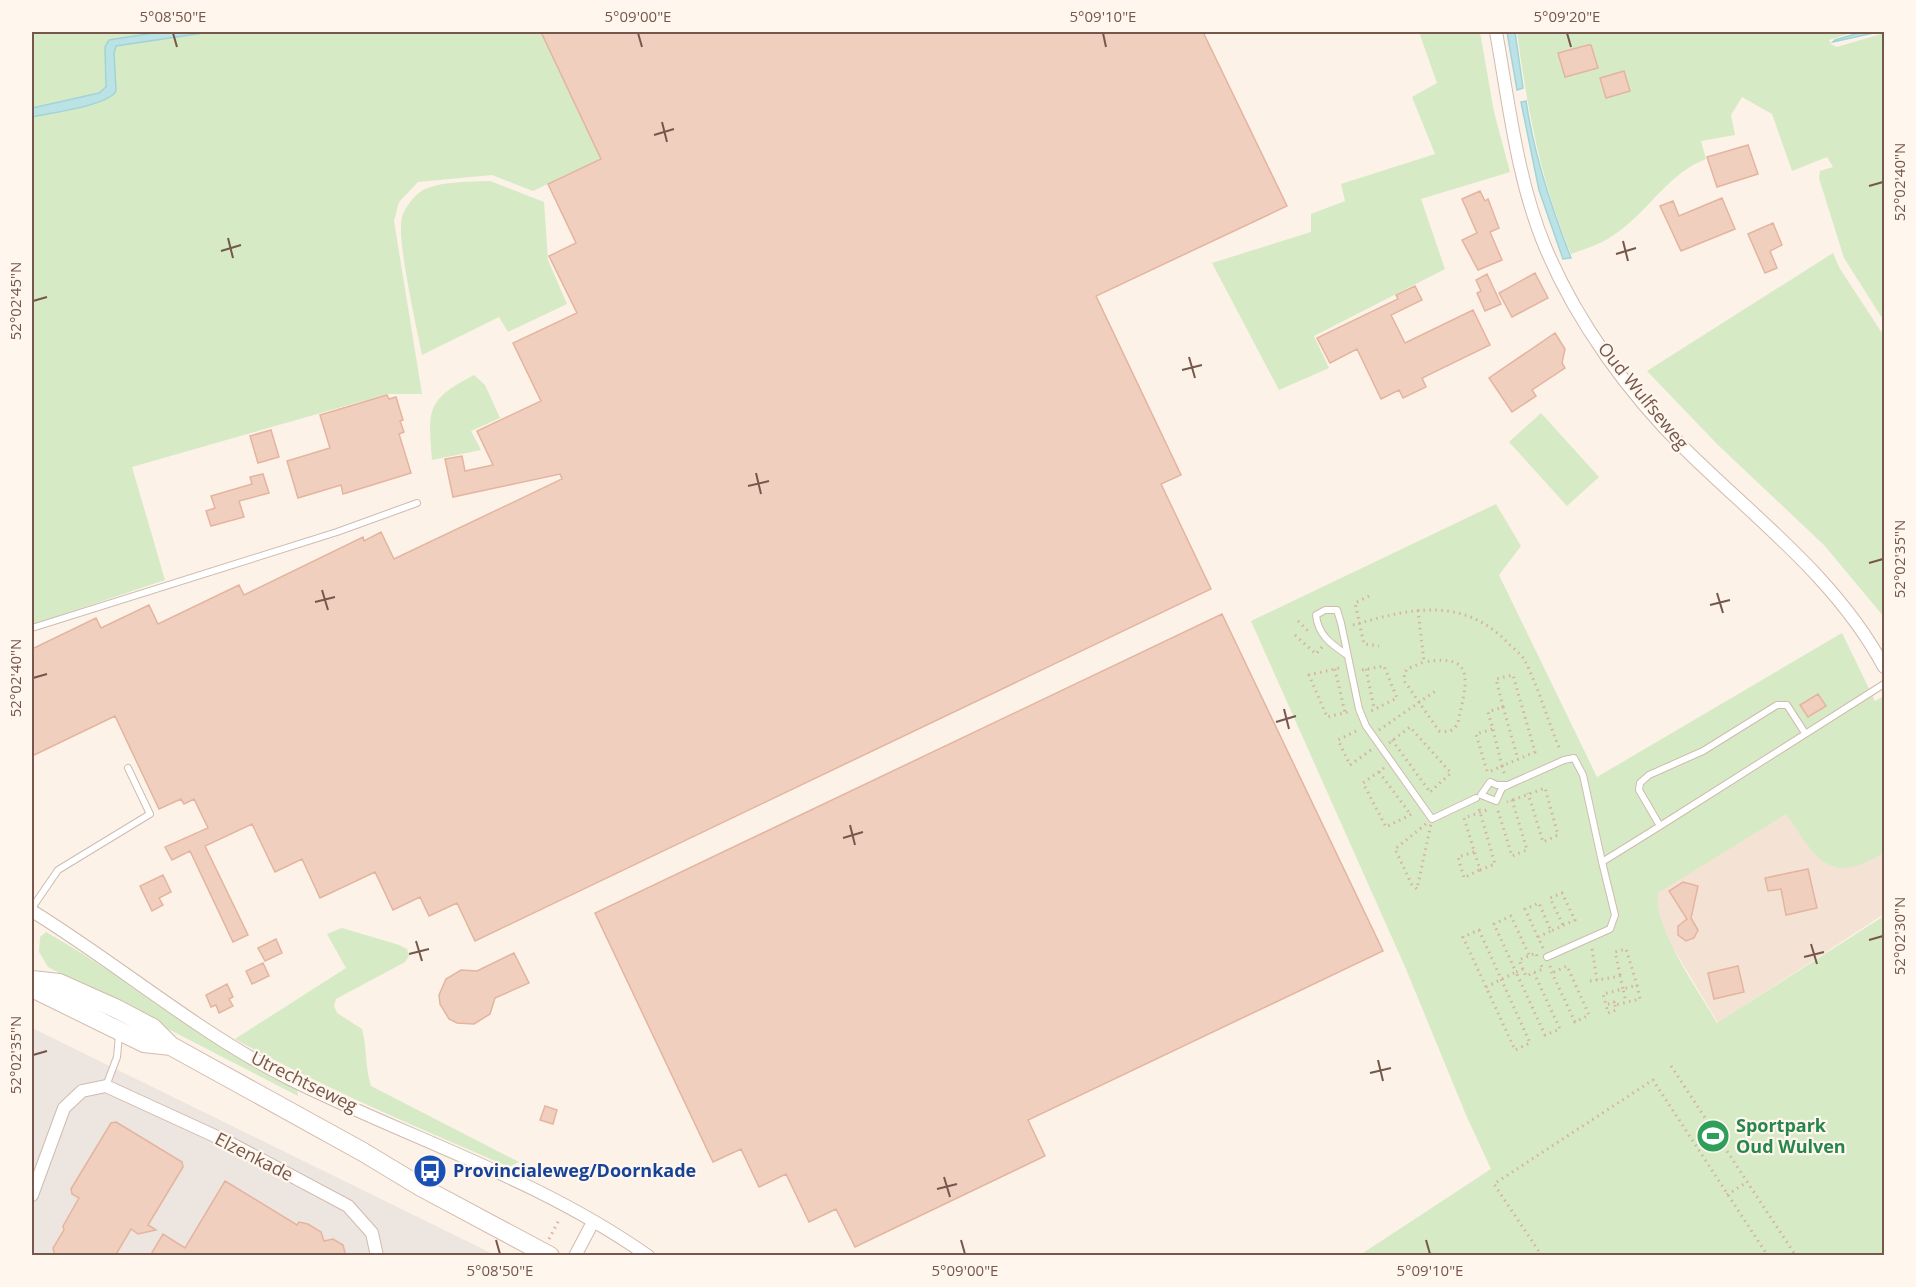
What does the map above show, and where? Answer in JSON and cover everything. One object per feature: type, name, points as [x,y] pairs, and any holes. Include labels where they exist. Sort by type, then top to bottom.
[{"type":"main road","name":"Utrechtseweg","points":[[32,980],[59,982],[153,1028],[171,1046],[422,1187],[546,1253]]},
{"type":"main road","name":"Utrechtseweg","points":[[32,988],[144,1043],[171,1046]]},
{"type":"street","name":"Oud Wulfseweg","points":[[1496,32],[1517,146],[1537,221],[1546,248],[1579,312],[1621,374],[1684,448],[1832,590],[1866,633],[1884,667]]},
{"type":"street","name":"Utrechtseweg","points":[[32,910],[91,948],[213,1035],[286,1077],[523,1182],[648,1256]]},
{"type":"street","points":[[32,1195],[64,1108],[82,1091],[106,1086]]},
{"type":"street","name":"Elzenkade","points":[[106,1086],[228,1142],[348,1206],[372,1233],[377,1256]]},
{"type":"street","points":[[575,1256],[593,1222]]},
{"type":"lane","points":[[32,628],[337,532],[417,503]]},
{"type":"lane","points":[[1347,655],[1328,641],[1317,628],[1316,615],[1325,610],[1336,610],[1342,627],[1360,712],[1366,726],[1390,763],[1432,819],[1476,798]]},
{"type":"lane","points":[[1602,862],[1884,684]]},
{"type":"lane","points":[[1660,826],[1639,790],[1640,783],[1649,775],[1703,751],[1783,704],[1787,705],[1805,733]]},
{"type":"lane","points":[[1508,785],[1497,785],[1490,782],[1481,795],[1496,803],[1502,788],[1564,760],[1574,758],[1583,775],[1615,915],[1610,929],[1547,957]]},
{"type":"lane","points":[[32,910],[58,870],[150,814],[128,768]]},
{"type":"lane","points":[[106,1086],[117,1057],[120,1031],[117,1010]]},
{"type":"path","points":[[1369,596],[1355,603],[1364,645],[1379,646]]},
{"type":"path","points":[[1342,627],[1429,608],[1453,611],[1480,621],[1498,632],[1523,658],[1564,760]]},
{"type":"path","points":[[1418,610],[1424,663]]},
{"type":"path","points":[[1295,635],[1316,654],[1328,641]]},
{"type":"path","points":[[1449,661],[1459,663],[1465,669],[1467,678],[1455,729],[1449,732],[1438,731],[1405,682],[1404,674],[1407,669],[1424,663],[1449,661]]},
{"type":"path","points":[[1383,666],[1397,698],[1374,709],[1327,717],[1309,675],[1335,669],[1350,669],[1383,666]]},
{"type":"path","points":[[1335,669],[1345,713]]},
{"type":"path","points":[[1366,669],[1374,709]]},
{"type":"path","points":[[1492,729],[1476,734],[1487,772],[1535,752],[1513,675],[1496,679],[1518,759]]},
{"type":"path","points":[[1371,736],[1437,690]]},
{"type":"path","points":[[1496,803],[1512,856],[1527,850],[1488,712],[1503,707]]},
{"type":"path","points":[[1366,726],[1338,740],[1350,765],[1410,727],[1451,773],[1430,792],[1411,815],[1386,827],[1363,783],[1390,763]]},
{"type":"path","points":[[1392,740],[1430,792]]},
{"type":"path","points":[[1379,771],[1411,815]]},
{"type":"path","points":[[1480,870],[1464,818],[1496,803],[1512,800],[1528,793],[1545,788],[1558,835],[1543,842],[1528,793]]},
{"type":"path","points":[[1474,852],[1458,857],[1464,878],[1495,864],[1480,812]]},
{"type":"path","points":[[1432,819],[1417,889],[1412,885],[1395,849],[1432,819]]},
{"type":"path","points":[[1538,937],[1575,920],[1562,893],[1550,898],[1563,925]]},
{"type":"path","points":[[1551,931],[1539,903],[1525,909],[1552,973],[1575,1022],[1589,1015],[1567,966],[1552,973]]},
{"type":"path","points":[[1529,956],[1511,916],[1494,924],[1545,1035],[1560,1029],[1534,973]]},
{"type":"path","points":[[1479,930],[1501,980],[1530,1043],[1515,1050],[1463,937],[1479,930]]},
{"type":"path","points":[[1591,938],[1597,980]]},
{"type":"path","points":[[1606,1005],[1614,1002],[1615,1005],[1640,999],[1626,950],[1615,952],[1626,1002]]},
{"type":"path","points":[[1536,953],[1543,969],[1526,976],[1523,969],[1519,960],[1536,953]]},
{"type":"path","points":[[1486,987],[1523,969]]},
{"type":"path","points":[[1590,981],[1620,976]]},
{"type":"path","points":[[1615,1005],[1616,1010],[1608,1013],[1603,994],[1637,986]]},
{"type":"path","points":[[1671,1066],[1796,1256]]},
{"type":"path","points":[[1542,1256],[1494,1184],[1653,1080],[1768,1256]]},
{"type":"path","points":[[1727,1195],[1747,1182]]},
{"type":"path","points":[[546,1253],[567,1206]]},
{"type":"shaded area","points":[[1884,750],[1884,914],[1718,1023],[1645,901]]},
{"type":"shaded area","points":[[32,1028],[495,1255],[32,1255]]},
{"type":"green space","points":[[32,32],[160,32],[109,40],[105,47],[106,87],[99,93],[32,108]]},
{"type":"green space","points":[[210,32],[542,32],[602,158],[533,191],[492,175],[418,182],[399,202],[394,221],[422,394],[387,394],[132,467],[165,580],[34,624],[32,117],[90,105],[111,96],[116,91],[114,53],[116,46]]},
{"type":"green space","points":[[1419,32],[1480,32],[1494,112],[1510,172],[1421,199],[1445,269],[1314,336],[1329,368],[1279,390],[1212,263],[1311,232],[1311,214],[1345,201],[1341,184],[1435,154],[1412,97],[1437,83]]},
{"type":"green space","points":[[1517,32],[1855,32],[1829,40],[1837,47],[1884,33],[1884,321],[1844,258],[1819,178],[1820,171],[1833,167],[1827,157],[1792,171],[1772,114],[1742,97],[1731,115],[1735,135],[1701,141],[1706,159],[1681,173],[1613,236],[1571,254],[1551,200],[1536,145]]},
{"type":"green space","points":[[490,181],[544,202],[548,260],[567,304],[508,332],[499,317],[422,355],[404,263],[401,228],[403,213],[415,197],[432,186]]},
{"type":"green space","points":[[1833,253],[1840,269],[1884,336],[1884,617],[1824,545],[1718,445],[1647,371]]},
{"type":"green space","points":[[474,375],[485,385],[500,418],[471,431],[481,450],[432,460],[430,429],[434,408],[447,392]]},
{"type":"green space","points":[[1541,413],[1599,477],[1567,506],[1509,442]]},
{"type":"green space","points":[[1496,504],[1521,546],[1499,575],[1597,777],[1842,633],[1875,701],[1884,696],[1884,853],[1865,863],[1849,867],[1837,867],[1826,863],[1807,844],[1786,814],[1658,893],[1658,907],[1662,923],[1679,959],[1717,1023],[1884,916],[1884,1255],[1360,1255],[1491,1169],[1466,1115],[1406,969],[1251,621]]},
{"type":"green space","points":[[342,928],[399,945],[407,949],[409,956],[405,962],[336,999],[334,1006],[337,1013],[362,1029],[371,1086],[519,1162],[509,1167],[439,1137],[336,1090],[235,1039],[346,968],[327,934]]},
{"type":"green space","points":[[46,932],[232,1053],[297,1089],[298,1096],[48,967],[39,952],[40,937]]},
{"type":"water","points":[[160,32],[210,32],[116,46],[114,53],[116,91],[111,96],[90,105],[32,117],[32,108],[99,93],[106,87],[105,47],[109,40]]},
{"type":"water","points":[[1507,32],[1515,32],[1523,88],[1517,90]]},
{"type":"water","points":[[1862,32],[1878,32],[1833,42],[1835,40]]},
{"type":"water","points":[[1526,101],[1544,181],[1571,258],[1563,259],[1539,190],[1521,102]]},
{"type":"building","points":[[541,32],[1203,32],[1287,206],[1096,296],[1181,475],[1161,484],[1211,589],[475,941],[457,903],[429,916],[420,897],[393,910],[375,872],[320,898],[302,859],[275,872],[252,824],[205,846],[248,935],[233,942],[190,851],[172,860],[165,847],[208,828],[194,799],[184,804],[181,799],[159,809],[115,716],[32,756],[32,649],[96,618],[101,628],[149,605],[158,624],[239,585],[244,595],[363,537],[364,541],[381,532],[394,559],[562,479],[560,474],[453,497],[445,459],[462,456],[465,471],[493,465],[477,431],[541,401],[513,343],[577,313],[549,256],[576,243],[548,184],[601,159]]},
{"type":"building","points":[[1591,45],[1598,68],[1565,77],[1558,53]]},
{"type":"building","points":[[1624,71],[1630,91],[1606,98],[1600,78]]},
{"type":"building","points":[[1748,145],[1758,174],[1717,187],[1707,157]]},
{"type":"building","points":[[1480,191],[1485,201],[1488,199],[1499,228],[1490,232],[1502,260],[1478,270],[1462,240],[1477,233],[1462,199]]},
{"type":"building","points":[[1722,198],[1735,229],[1681,251],[1660,206],[1673,201],[1679,216]]},
{"type":"building","points":[[1773,223],[1782,245],[1770,251],[1777,268],[1765,273],[1748,234]]},
{"type":"building","points":[[1535,273],[1548,298],[1512,317],[1499,293]]},
{"type":"building","points":[[1487,274],[1501,304],[1485,311],[1477,293],[1481,291],[1476,280]]},
{"type":"building","points":[[1415,286],[1422,300],[1391,315],[1405,343],[1473,310],[1490,345],[1422,378],[1426,387],[1403,398],[1399,390],[1381,399],[1357,349],[1330,363],[1317,338],[1398,299],[1396,295]]},
{"type":"building","points":[[1555,333],[1565,349],[1562,363],[1565,368],[1532,390],[1536,396],[1512,412],[1489,378]]},
{"type":"building","points":[[387,395],[389,399],[396,397],[404,432],[399,434],[411,473],[343,494],[341,485],[298,498],[287,461],[330,448],[320,415]]},
{"type":"building","points":[[271,430],[279,457],[258,463],[250,436]]},
{"type":"building","points":[[263,474],[269,493],[239,501],[244,517],[211,526],[206,511],[215,508],[211,496],[252,484],[250,477]]},
{"type":"building","points":[[1222,614],[1383,951],[1028,1120],[1045,1156],[855,1247],[836,1209],[809,1222],[786,1174],[759,1187],[741,1149],[713,1162],[595,913]]},
{"type":"building","points":[[1818,694],[1826,706],[1808,717],[1800,705]]},
{"type":"building","points":[[1808,869],[1817,908],[1786,915],[1781,889],[1768,891],[1765,878]]},
{"type":"building","points":[[163,875],[171,892],[159,898],[163,905],[152,911],[140,886]]},
{"type":"building","points":[[1683,882],[1698,886],[1691,918],[1698,930],[1694,938],[1686,941],[1678,935],[1678,926],[1687,919],[1669,891]]},
{"type":"building","points":[[276,939],[282,953],[265,961],[258,948]]},
{"type":"building","points":[[514,953],[529,983],[495,998],[490,1014],[474,1024],[457,1023],[449,1019],[440,1004],[439,995],[446,979],[461,970],[477,971]]},
{"type":"building","points":[[263,963],[269,976],[252,984],[246,971]]},
{"type":"building","points":[[1738,966],[1744,992],[1714,999],[1708,973]]},
{"type":"building","points":[[227,984],[233,997],[229,999],[233,1006],[219,1013],[216,1005],[211,1007],[206,995]]},
{"type":"building","points":[[545,1106],[557,1110],[553,1124],[540,1120]]},
{"type":"building","points":[[116,1122],[182,1162],[183,1167],[148,1225],[156,1230],[138,1234],[131,1229],[115,1256],[55,1256],[53,1248],[79,1198],[72,1194],[71,1189],[111,1123]]},
{"type":"building","points":[[225,1181],[297,1225],[299,1222],[308,1224],[321,1232],[324,1241],[333,1239],[343,1245],[346,1256],[150,1256],[163,1234],[185,1248]]},
{"type":"place","name":"Sportpark Oud Wulven","points":[[1713,1136]]},
{"type":"place","name":"Provincialeweg/Doornkade","points":[[430,1171]]}]
